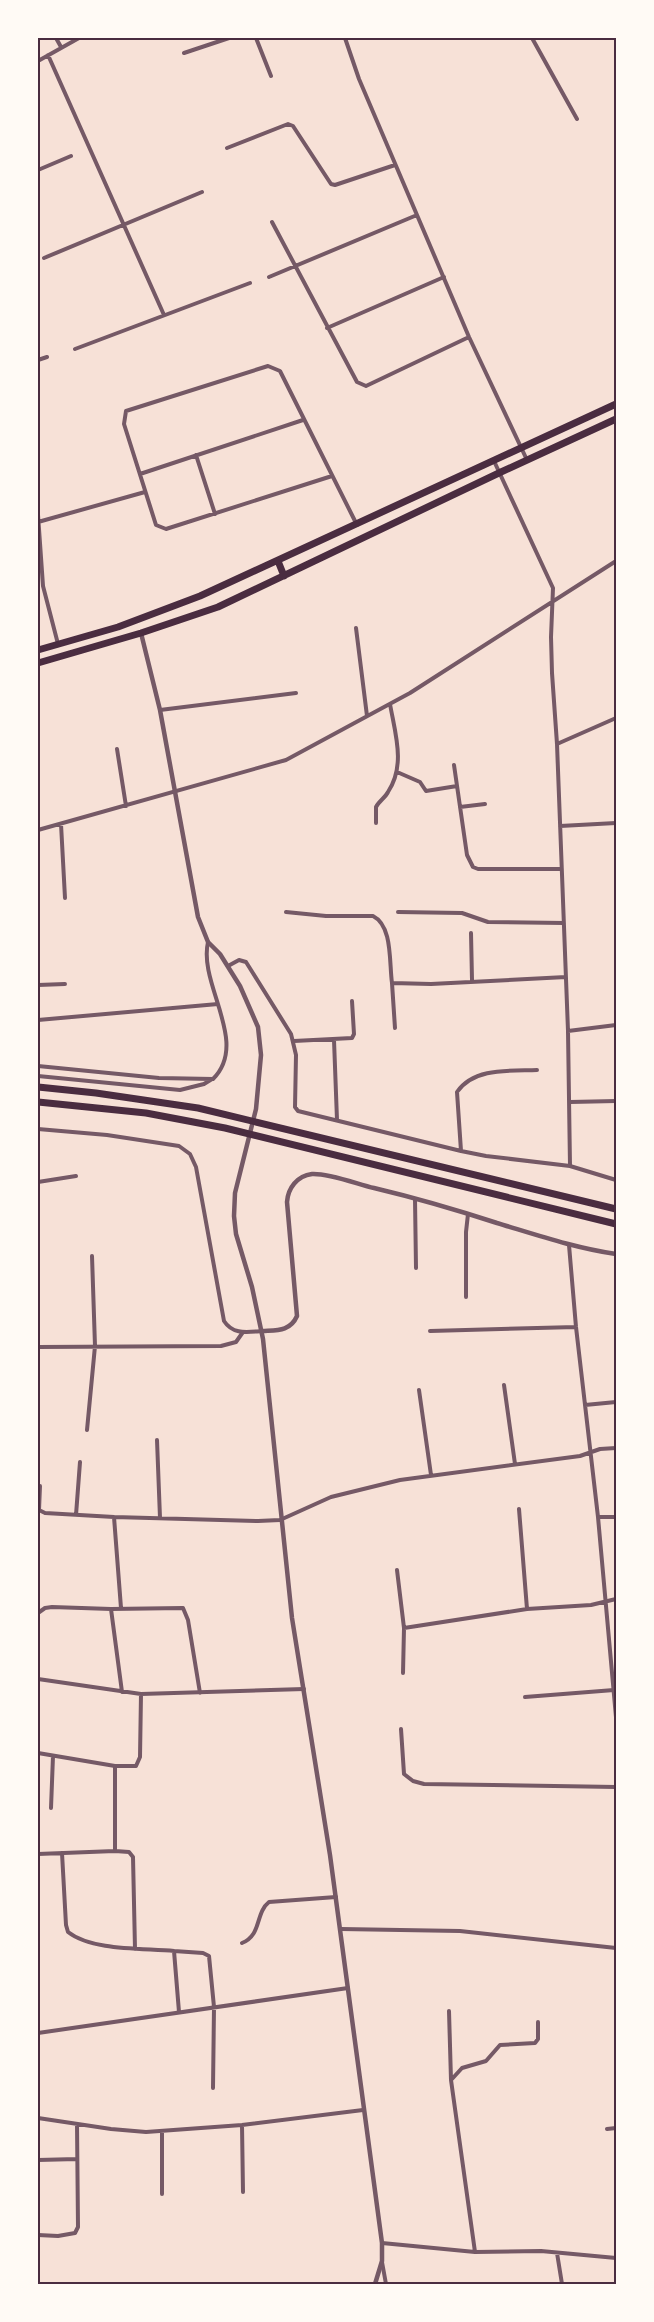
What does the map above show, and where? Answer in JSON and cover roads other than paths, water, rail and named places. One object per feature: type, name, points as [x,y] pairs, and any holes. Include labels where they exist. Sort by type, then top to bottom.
[{"type":"highway","points":[[38,650],[118,627],[190,600],[616,404]]},
{"type":"highway","points":[[38,663],[141,633],[218,607],[616,419]]},
{"type":"highway","points":[[278,561],[285,576]]},
{"type":"highway","points":[[38,1087],[198,1108],[616,1209]]},
{"type":"highway","points":[[38,1102],[146,1113],[225,1128],[616,1224]]},
{"type":"street","points":[[56,38],[61,47]]},
{"type":"street","points":[[38,61],[79,38]]},
{"type":"street","points":[[184,53],[229,38]]},
{"type":"street","points":[[256,38],[271,76]]},
{"type":"street","points":[[345,38],[359,79],[469,337],[527,460]]},
{"type":"street","points":[[532,38],[577,119]]},
{"type":"street","points":[[48,55],[164,315]]},
{"type":"street","points":[[227,148],[288,124],[293,126],[331,184],[335,185],[395,165]]},
{"type":"street","points":[[38,170],[71,156]]},
{"type":"street","points":[[44,258],[202,192]]},
{"type":"street","points":[[269,277],[417,215]]},
{"type":"street","points":[[272,222],[357,382],[366,386],[469,337]]},
{"type":"street","points":[[327,328],[444,277]]},
{"type":"street","points":[[75,348],[250,283]]},
{"type":"street","points":[[38,360],[47,357]]},
{"type":"street","points":[[332,477],[166,529],[161,528],[156,525],[124,424],[126,411],[268,366],[280,371],[357,525]]},
{"type":"street","points":[[140,474],[303,420]]},
{"type":"street","points":[[196,455],[215,514]]},
{"type":"street","points":[[494,459],[553,583],[552,673],[557,744],[568,1031],[570,1166]]},
{"type":"street","points":[[38,522],[145,492]]},
{"type":"street","points":[[38,516],[39,567],[59,645]]},
{"type":"street","points":[[38,830],[286,760],[390,704],[553,603],[616,561]]},
{"type":"street","points":[[356,628],[367,716]]},
{"type":"street","points":[[141,633],[160,710],[198,917],[208,942],[228,966],[249,1001],[258,1028],[261,1055],[256,1109],[235,1193],[234,1216],[236,1234],[262,1331],[292,1618],[341,1929],[386,2284]]},
{"type":"street","points":[[160,710],[296,693]]},
{"type":"street","points":[[376,823],[376,807],[388,793],[397,772],[399,759],[390,704]]},
{"type":"street","points":[[557,744],[616,718]]},
{"type":"street","points":[[117,749],[126,806]]},
{"type":"street","points":[[454,765],[467,855],[472,867],[478,869],[562,869]]},
{"type":"street","points":[[397,772],[420,782],[426,791],[457,786]]},
{"type":"street","points":[[460,807],[485,804]]},
{"type":"street","points":[[560,826],[616,823]]},
{"type":"street","points":[[61,824],[65,898]]},
{"type":"street","points":[[286,912],[326,916],[373,916],[379,919],[385,928],[387,938],[395,1028]]},
{"type":"street","points":[[398,912],[462,914],[488,922],[564,923]]},
{"type":"street","points":[[471,933],[472,980]]},
{"type":"street","points":[[38,1076],[180,1090],[204,1084],[213,1079],[222,1066],[226,1052],[224,1025],[207,966],[208,942]]},
{"type":"street","points":[[228,966],[238,960],[246,962],[285,1021],[294,1041],[296,1055],[296,1110],[461,1151],[570,1166],[616,1180]]},
{"type":"street","points":[[392,983],[431,984],[472,980],[566,977]]},
{"type":"street","points":[[38,985],[65,984]]},
{"type":"street","points":[[294,1041],[354,1037],[352,1001]]},
{"type":"street","points":[[38,1020],[218,1004]]},
{"type":"street","points":[[568,1031],[616,1025]]},
{"type":"street","points":[[334,1040],[337,1120]]},
{"type":"street","points":[[38,1066],[159,1078],[213,1079]]},
{"type":"street","points":[[461,1151],[457,1092],[459,1089],[470,1080],[489,1072],[537,1070]]},
{"type":"street","points":[[570,1102],[616,1101]]},
{"type":"street","points":[[38,1129],[179,1146],[190,1154],[196,1167],[222,1317],[230,1328],[243,1332],[286,1328],[293,1324],[297,1316],[286,1202],[291,1187],[306,1175],[316,1174],[415,1199],[569,1245],[616,1254]]},
{"type":"street","points":[[38,1182],[76,1176]]},
{"type":"street","points":[[415,1199],[416,1268]]},
{"type":"street","points":[[466,1297],[468,1214]]},
{"type":"street","points":[[569,1245],[607,1602],[616,1717]]},
{"type":"street","points":[[87,1430],[94,1347],[92,1256]]},
{"type":"street","points":[[430,1331],[576,1327]]},
{"type":"street","points":[[38,1347],[225,1346],[236,1342],[243,1332]]},
{"type":"street","points":[[504,1385],[515,1464]]},
{"type":"street","points":[[419,1390],[431,1475]]},
{"type":"street","points":[[585,1405],[616,1402]]},
{"type":"street","points":[[158,1440],[160,1518]]},
{"type":"street","points":[[40,1486],[41,1512],[114,1517],[280,1520],[338,1495],[431,1475],[580,1456],[616,1448]]},
{"type":"street","points":[[76,1515],[80,1462]]},
{"type":"street","points":[[519,1509],[527,1610]]},
{"type":"street","points":[[114,1517],[121,1608]]},
{"type":"street","points":[[598,1517],[616,1517]]},
{"type":"street","points":[[397,1570],[404,1628],[403,1673]]},
{"type":"street","points":[[404,1628],[616,1599]]},
{"type":"street","points":[[38,1613],[45,1608],[52,1607],[111,1610],[176,1606],[185,1610],[200,1693]]},
{"type":"street","points":[[111,1610],[122,1692]]},
{"type":"street","points":[[38,1679],[141,1694],[304,1689]]},
{"type":"street","points":[[525,1697],[614,1690]]},
{"type":"street","points":[[38,1753],[115,1766],[136,1766],[139,1761],[141,1694]]},
{"type":"street","points":[[401,1729],[404,1774],[413,1781],[424,1784],[616,1787]]},
{"type":"street","points":[[51,1808],[53,1756]]},
{"type":"street","points":[[115,1766],[115,1851]]},
{"type":"street","points":[[38,1854],[129,1852],[133,1857],[135,1948]]},
{"type":"street","points":[[62,1854],[68,1932],[83,1940],[135,1948],[203,1953],[209,1956],[214,2007],[213,2088]]},
{"type":"street","points":[[242,1943],[253,1937],[265,1906],[269,1902],[336,1897]]},
{"type":"street","points":[[341,1929],[460,1931],[616,1948]]},
{"type":"street","points":[[174,1951],[179,2012]]},
{"type":"street","points":[[38,2033],[348,1988]]},
{"type":"street","points":[[449,2011],[451,2080],[475,2252]]},
{"type":"street","points":[[451,2080],[462,2068],[486,2061],[500,2045],[535,2043],[538,2039],[538,2022]]},
{"type":"street","points":[[38,2118],[132,2132],[242,2125],[363,2110]]},
{"type":"street","points":[[38,2235],[75,2233],[78,2227],[77,2124]]},
{"type":"street","points":[[242,2125],[243,2192]]},
{"type":"street","points":[[607,2129],[616,2128]]},
{"type":"street","points":[[162,2130],[162,2193]]},
{"type":"street","points":[[38,2160],[77,2159]]},
{"type":"street","points":[[382,2243],[475,2252],[557,2252],[616,2258]]},
{"type":"street","points":[[557,2252],[562,2284]]},
{"type":"street","points":[[375,2284],[382,2261]]}]
